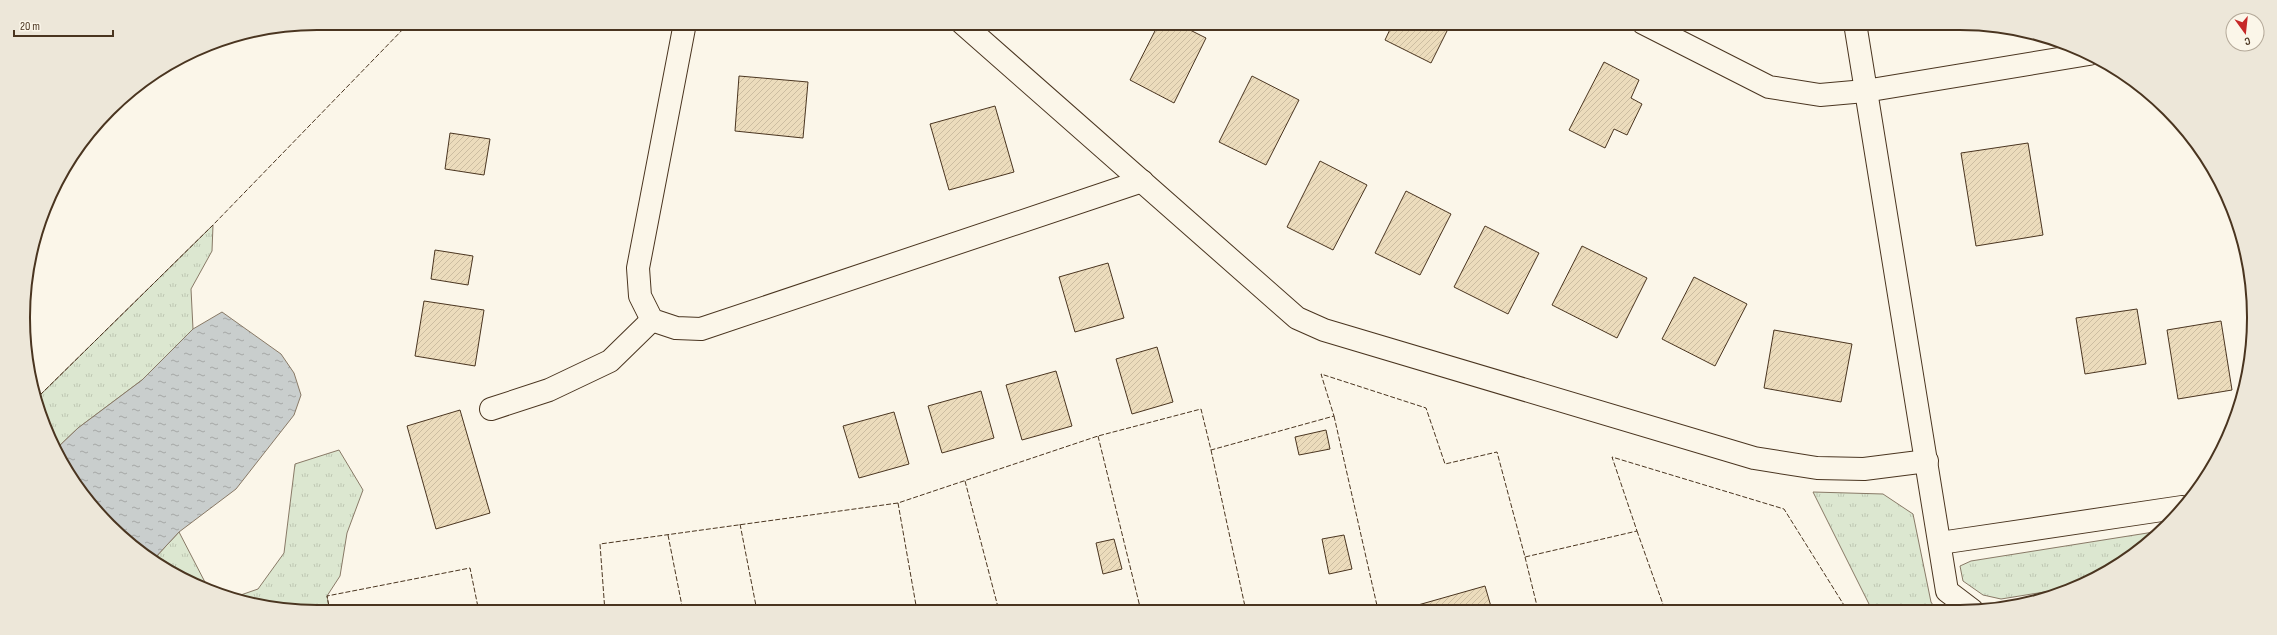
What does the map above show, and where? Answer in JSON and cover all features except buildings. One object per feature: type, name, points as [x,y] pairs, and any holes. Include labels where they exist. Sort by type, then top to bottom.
[{"type":"street","points":[[684,30],[638,268],[640,296],[652,320],[676,328],[701,329],[1142,181]]},
{"type":"street","points":[[970,30],[1297,318],[1324,330],[1754,458],[1817,468],[1864,469],[1927,461]]},
{"type":"street","points":[[1657,30],[1769,87],[1820,96],[1865,91],[2078,56]]},
{"type":"street","points":[[1856,30],[1947,591],[1965,605]]},
{"type":"street","points":[[491,409],[550,390],[610,361],[652,320]]},
{"type":"street","points":[[1940,543],[2175,508]]},
{"type":"green space","points":[[213,225],[212,251],[191,289],[193,329],[142,380],[78,428],[60,445],[45,410],[41,394]]},
{"type":"green space","points":[[339,450],[363,490],[347,533],[340,576],[327,596],[329,605],[280,603],[242,595],[258,589],[284,553],[295,464]]},
{"type":"green space","points":[[1813,492],[1883,494],[1913,514],[1933,605],[1870,605]]},
{"type":"green space","points":[[179,532],[205,582],[190,575],[157,556]]},
{"type":"green space","points":[[2151,532],[2119,557],[2070,583],[2046,592],[2001,599],[1983,595],[1963,581],[1960,566],[1971,561]]},
{"type":"water","points":[[222,312],[281,354],[294,373],[301,395],[294,415],[236,489],[179,532],[157,556],[128,534],[101,507],[78,477],[60,445],[78,428],[142,380],[193,329]]},
{"type":"fence","points":[[41,394],[213,225],[402,30]]},
{"type":"fence","points":[[604,605],[600,544],[898,503],[1098,436],[1201,409],[1211,450],[1334,416],[1321,374],[1426,408],[1445,464],[1497,452],[1525,557],[1637,531],[1612,457],[1784,509],[1844,605]]},
{"type":"fence","points":[[1334,416],[1377,605]]},
{"type":"fence","points":[[1098,436],[1140,605]]},
{"type":"fence","points":[[1211,450],[1245,605]]},
{"type":"fence","points":[[965,481],[997,605]]},
{"type":"fence","points":[[898,503],[916,605]]},
{"type":"fence","points":[[740,524],[756,605]]},
{"type":"fence","points":[[1637,531],[1663,605]]},
{"type":"fence","points":[[668,535],[682,605]]},
{"type":"fence","points":[[1525,557],[1537,605]]},
{"type":"fence","points":[[329,605],[327,596],[470,568],[478,605]]}]
